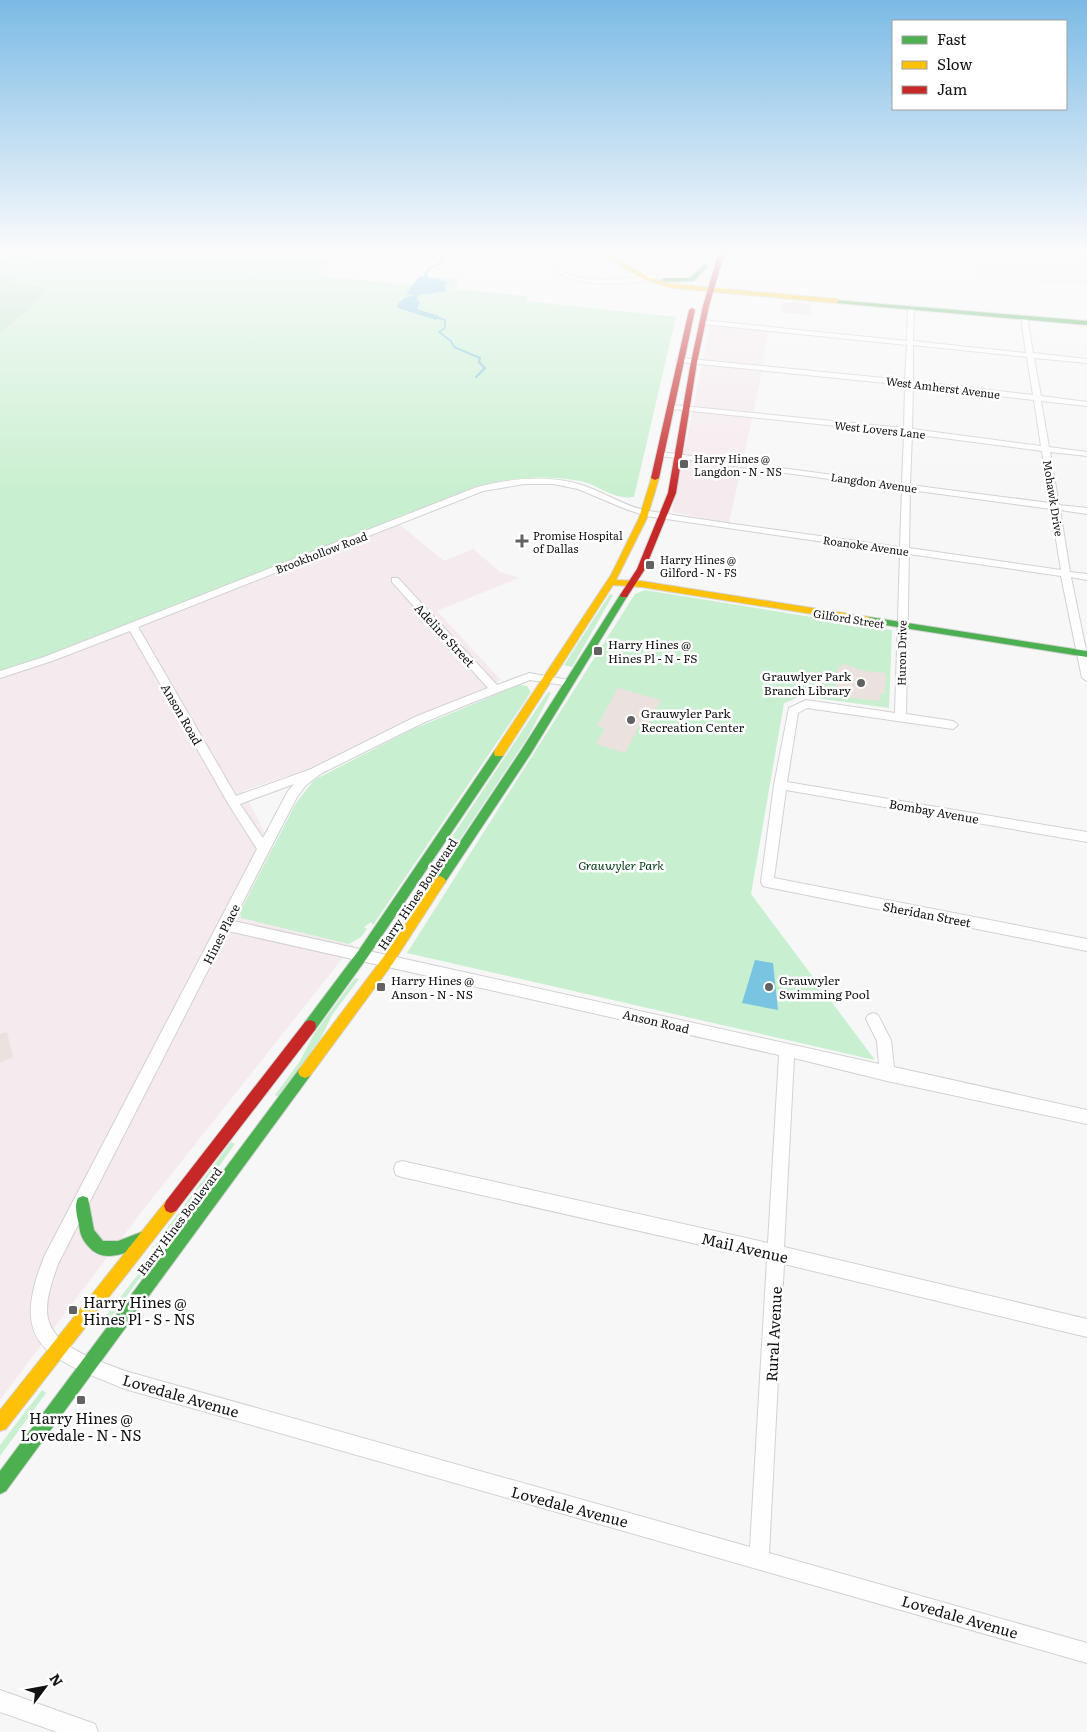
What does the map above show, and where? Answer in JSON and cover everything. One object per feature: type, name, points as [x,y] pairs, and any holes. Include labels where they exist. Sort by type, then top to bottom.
[{"type":"main road","name":"Harry Hines Boulevard","points":[[0,1423],[248,1108],[363,954],[549,678],[611,582],[630,549],[646,513],[662,454],[687,332]]},
{"type":"main road","name":"Harry Hines Boulevard","points":[[0,1485],[389,959],[448,872],[632,583],[647,557],[672,492],[700,332]]},
{"type":"main road","name":"Gilford Street","points":[[611,582],[632,583],[1084,654]]},
{"type":"main road","points":[[248,1108],[270,1122]]},
{"type":"main road","points":[[83,1203],[84,1226],[87,1239],[98,1248],[118,1248],[145,1238]]},
{"type":"street","points":[[804,332],[1087,361]]},
{"type":"street","name":"Huron Drive","points":[[900,717],[910,332]]},
{"type":"street","name":"Mohawk Drive","points":[[1026,332],[1066,574],[1084,654],[1087,678]]},
{"type":"street","name":"West Amherst Avenue","points":[[680,360],[909,383],[1087,404]]},
{"type":"street","name":"West Lovers Lane","points":[[672,408],[908,431],[1087,454]]},
{"type":"street","name":"Langdon Avenue","points":[[662,454],[1087,511]]},
{"type":"street","name":"Brookhollow Road","points":[[0,675],[29,666],[480,489],[508,482],[543,480],[570,484],[614,503],[646,513]]},
{"type":"street","name":"Roanoke Avenue","points":[[646,513],[1087,577]]},
{"type":"street","name":"Adeline Street","points":[[395,580],[495,689]]},
{"type":"street","name":"Anson Road","points":[[132,626],[233,802],[264,849]]},
{"type":"street","name":"Hines Place","points":[[57,1349],[47,1341],[41,1326],[38,1308],[41,1285],[51,1261],[83,1203],[292,794],[302,782],[318,770],[414,722],[495,689],[529,676],[569,683]]},
{"type":"street","points":[[780,785],[793,711],[799,706],[806,704],[953,725]]},
{"type":"street","points":[[233,802],[280,782],[318,770]]},
{"type":"street","name":"Bombay Avenue","points":[[780,785],[1087,837]]},
{"type":"street","name":"Sheridan Street","points":[[780,785],[767,882],[1087,945]]},
{"type":"street","name":"Anson Road","points":[[226,925],[389,959],[887,1074],[1087,1117]]},
{"type":"street","points":[[873,1019],[884,1040],[887,1074]]},
{"type":"street","name":"Rural Avenue","points":[[759,1558],[778,1254],[787,1050]]},
{"type":"street","name":"Mail Avenue","points":[[402,1169],[778,1254],[1087,1328]]},
{"type":"street","name":"Lovedale Avenue","points":[[57,1349],[88,1365],[124,1380],[759,1558],[1087,1653]]},
{"type":"street","points":[[0,1700],[87,1732]]},
{"type":"shaded area","points":[[709,332],[769,332],[758,392],[729,523],[672,512]]},
{"type":"shaded area","points":[[394,520],[444,561],[473,549],[500,572],[519,578],[437,611],[501,680],[313,767],[243,791],[273,848],[240,912],[241,918],[353,945],[139,1215],[0,1400],[0,671],[40,659]]},
{"type":"green space","points":[[0,332],[673,332],[634,497],[619,496],[580,481],[541,477],[515,479],[477,486],[40,659],[0,671]]},
{"type":"green space","name":"Grauwyler Park","points":[[645,590],[892,630],[889,708],[802,696],[784,703],[751,894],[875,1060],[407,953],[635,594]]},
{"type":"green space","points":[[610,594],[613,595],[572,667],[564,665]]},
{"type":"green space","points":[[519,685],[527,686],[531,692],[373,925],[371,922],[364,927],[367,929],[361,937],[349,944],[241,918],[240,912],[296,803],[314,780],[411,730]]},
{"type":"green space","points":[[548,692],[551,693],[528,737],[394,938],[390,937],[413,902],[426,876]]},
{"type":"green space","points":[[355,978],[359,979],[332,1015],[321,1038],[279,1097],[275,1095],[300,1061],[314,1034]]},
{"type":"green space","points":[[231,1142],[235,1144],[104,1328],[99,1325],[139,1273],[160,1238]]},
{"type":"green space","points":[[42,1390],[46,1393],[0,1456],[0,1445]]},
{"type":"water","points":[[755,960],[773,963],[778,1010],[742,1003]]},
{"type":"building","name":"Grauwlyer Park Branch Library","points":[[843,664],[865,671],[886,673],[885,694],[881,693],[880,701],[835,696],[837,670]]},
{"type":"building","name":"Grauwyler Park Recreation Center","points":[[618,688],[661,700],[648,725],[641,723],[625,753],[596,744],[605,728],[597,726]]},
{"type":"building","points":[[7,1032],[13,1057],[0,1063],[0,1034]]},
{"type":"waterway","points":[[439,332],[451,341],[454,347],[480,358],[479,362],[485,368],[476,377]]},
{"type":"traffic: fast","points":[[440,881],[526,752],[624,595]]},
{"type":"traffic: fast","points":[[869,620],[1087,654]]},
{"type":"traffic: fast","points":[[310,1026],[363,954],[499,753]]},
{"type":"traffic: fast","points":[[0,1485],[305,1072]]},
{"type":"traffic: fast","points":[[83,1203],[87,1233],[99,1248],[118,1248],[144,1238]]},
{"type":"traffic: slow","points":[[499,753],[615,575],[643,518],[655,478]]},
{"type":"traffic: slow","points":[[611,582],[641,584],[869,620]]},
{"type":"traffic: slow","points":[[305,1072],[389,959],[440,881]]},
{"type":"traffic: slow","points":[[0,1423],[171,1206]]},
{"type":"traffic: jam","points":[[655,478],[687,332]]},
{"type":"traffic: jam","points":[[624,595],[641,569],[672,493],[700,332]]},
{"type":"traffic: jam","points":[[171,1206],[310,1026]]},
{"type":"place","name":"Harry Hines @ Langdon - N - NS","points":[[684,464]]},
{"type":"place","name":"Promise Hospital of Dallas","points":[[522,541]]},
{"type":"place","name":"Harry Hines @ Gilford - N - FS","points":[[650,565]]},
{"type":"place","name":"Harry Hines @ Hines Pl - N - FS","points":[[598,651]]},
{"type":"place","name":"Grauwlyer Park Branch Library","points":[[861,683]]},
{"type":"place","name":"Grauwyler Park Recreation Center","points":[[631,720]]},
{"type":"place","name":"Harry Hines @ Anson - N - NS","points":[[381,987]]},
{"type":"place","name":"Grauwyler Swimming Pool","points":[[769,987]]},
{"type":"place","name":"Harry Hines @ Hines Pl - S - NS","points":[[73,1310]]},
{"type":"place","name":"Harry Hines @ Lovedale - N - NS","points":[[81,1400]]}]
